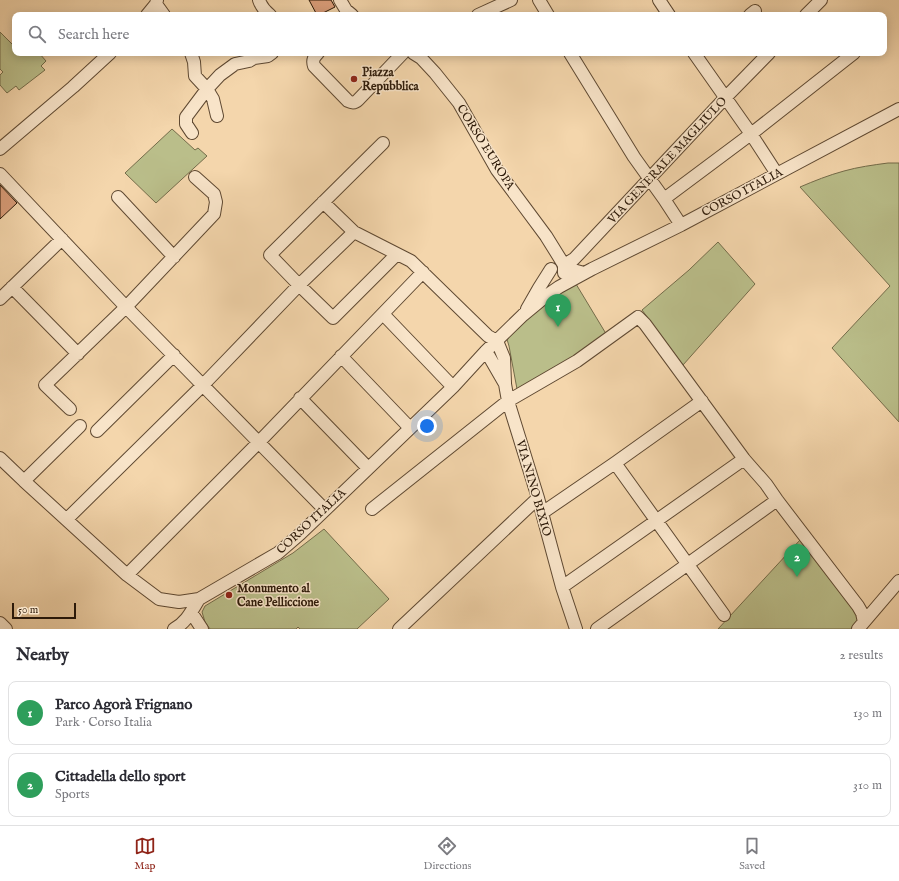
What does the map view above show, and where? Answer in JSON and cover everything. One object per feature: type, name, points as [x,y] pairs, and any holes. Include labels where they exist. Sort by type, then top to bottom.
[{"type":"street","points":[[259,0],[265,12]]},
{"type":"street","points":[[485,12],[511,0]]},
{"type":"street","points":[[539,0],[546,12]]},
{"type":"street","points":[[659,0],[667,12]]},
{"type":"street","points":[[809,12],[821,0]]},
{"type":"street","points":[[149,12],[156,2],[162,12]]},
{"type":"street","points":[[0,149],[73,87],[107,56]]},
{"type":"street","points":[[192,56],[195,76],[214,99],[217,116]]},
{"type":"street","points":[[192,133],[186,124],[186,117],[207,89],[235,64],[250,61],[254,58],[268,56]]},
{"type":"street","points":[[315,56],[313,58],[314,66],[348,101],[352,103],[356,102],[400,56]]},
{"type":"street","name":"CORSO EUROPA","points":[[418,56],[435,73],[459,103],[497,170],[546,236],[555,251]]},
{"type":"street","points":[[572,56],[634,157],[681,225]]},
{"type":"street","points":[[697,56],[777,174]]},
{"type":"street","name":"VIA GENERALE MAGLIULO","points":[[564,265],[574,259],[766,56]]},
{"type":"street","points":[[664,199],[751,134],[850,56]]},
{"type":"street","name":"CORSO ITALIA","points":[[0,458],[127,575],[159,599],[179,602],[198,598],[278,553],[300,534],[453,387],[486,351],[523,315],[546,296],[584,273],[681,225],[899,109]]},
{"type":"street","points":[[383,142],[270,255],[299,286],[333,318],[397,254]]},
{"type":"street","points":[[0,174],[126,307],[325,510]]},
{"type":"street","points":[[70,409],[45,385],[126,307],[214,214],[216,202],[214,194],[195,177]]},
{"type":"street","points":[[118,197],[174,257]]},
{"type":"street","points":[[324,202],[354,232],[411,261],[488,336],[497,341],[504,358],[505,384]]},
{"type":"street","points":[[67,520],[354,232]]},
{"type":"street","points":[[0,299],[62,239]]},
{"type":"street","points":[[555,251],[564,265],[573,270],[584,273]]},
{"type":"street","points":[[523,315],[551,269],[555,251]]},
{"type":"street","points":[[551,269],[553,280],[560,287],[564,275],[564,265]]},
{"type":"street","points":[[127,575],[423,272]]},
{"type":"street","points":[[12,288],[78,354]]},
{"type":"street","points":[[383,314],[453,387]]},
{"type":"street","points":[[372,509],[508,401],[577,361],[638,317],[645,324],[744,459],[766,484],[858,606],[862,613],[861,626]]},
{"type":"street","name":"VIA NINO BIXIO","points":[[486,351],[505,384],[508,401],[538,498],[562,587],[576,629]]},
{"type":"street","points":[[97,430],[174,355]]},
{"type":"street","points":[[341,356],[410,428]]},
{"type":"street","points":[[300,398],[368,468]]},
{"type":"street","points":[[542,513],[616,463],[702,401]]},
{"type":"street","points":[[24,481],[80,426]]},
{"type":"street","points":[[562,587],[744,459]]},
{"type":"street","points":[[616,463],[724,615]]},
{"type":"street","points":[[399,629],[538,498]]},
{"type":"street","points":[[597,629],[777,500]]},
{"type":"street","points":[[861,626],[899,581]]},
{"type":"street","points":[[174,629],[179,627],[188,618],[198,598]]},
{"type":"street","points":[[191,612],[202,629]]},
{"type":"street","points":[[0,623],[6,629]]},
{"type":"green space","points":[[0,32],[12,44],[12,56],[42,56],[46,61],[41,66],[45,70],[19,90],[16,86],[7,93],[0,85],[0,75],[3,72],[0,69]]},
{"type":"green space","points":[[172,129],[195,150],[198,148],[207,156],[156,203],[125,173]]},
{"type":"green space","points":[[888,163],[899,163],[899,422],[832,348],[890,286],[800,187],[844,171]]},
{"type":"green space","points":[[718,242],[755,284],[683,365],[642,310],[689,270]]},
{"type":"green space","points":[[576,284],[608,337],[517,389],[506,336],[548,299]]},
{"type":"green space","points":[[324,529],[389,599],[357,629],[300,629],[298,627],[296,629],[210,629],[205,622],[202,612],[205,606],[293,553]]},
{"type":"green space","points":[[800,540],[857,614],[859,624],[854,629],[718,629]]},
{"type":"building","points":[[309,0],[331,0],[335,7],[325,12],[315,12]]},
{"type":"building","points":[[0,185],[17,203],[0,219]]},
{"type":"place","name":"Piazza Repubblica","points":[[354,79]]},
{"type":"place","name":"Parco Agorà Frignano","points":[[558,327]]},
{"type":"place","name":"Cittadella dello sport","points":[[797,577]]},
{"type":"place","name":"Monumento al Cane Pelliccione","points":[[229,595]]}]
